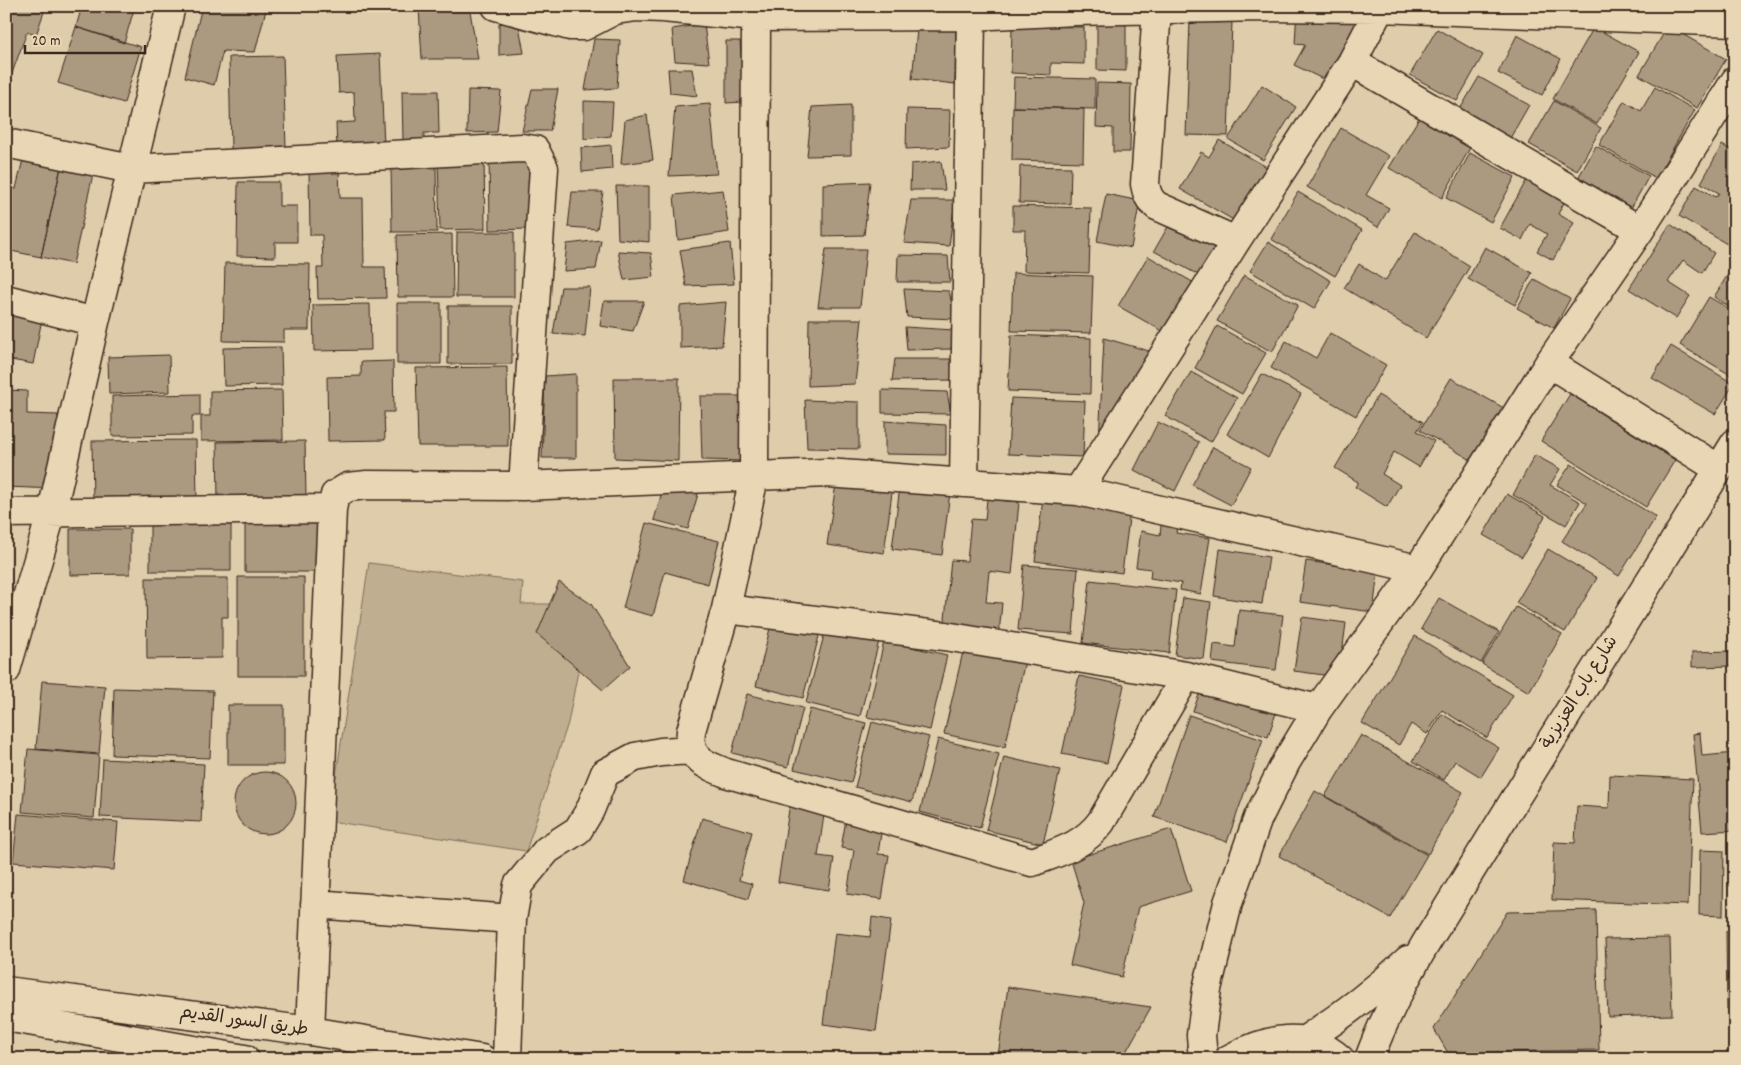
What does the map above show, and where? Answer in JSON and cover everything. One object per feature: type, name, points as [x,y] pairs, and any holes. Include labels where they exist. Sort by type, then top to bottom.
[{"type":"street","points":[[6,670],[52,511],[131,169],[171,6]]},
{"type":"street","points":[[496,6],[570,26],[584,26],[615,10],[637,7],[756,17],[970,11],[1263,7],[1380,8],[1735,22]]},
{"type":"street","points":[[1078,491],[1352,62],[1380,8]]},
{"type":"street","points":[[1157,9],[1145,184],[1146,194],[1150,202],[1157,206],[1236,241]]},
{"type":"street","points":[[964,482],[970,11]]},
{"type":"street","points":[[756,17],[754,477],[726,609],[691,731],[690,742],[692,750],[700,761],[726,773],[1032,862],[1081,842],[1093,833],[1186,676]]},
{"type":"street","points":[[1352,62],[1640,230]]},
{"type":"street","points":[[1203,1059],[1201,1035],[1207,989],[1228,903],[1258,818],[1286,762],[1318,708],[1418,570],[1549,363],[1640,230],[1735,81]]},
{"type":"street","points":[[6,143],[131,169],[522,148],[536,150],[544,168],[522,486]]},
{"type":"street","points":[[6,299],[95,322]]},
{"type":"street","points":[[1549,363],[1719,469]]},
{"type":"street","name":"شارع باب العزيزية","points":[[1369,1059],[1406,977],[1426,943],[1735,443]]},
{"type":"street","points":[[310,1031],[332,509],[335,495],[348,486],[367,484],[522,486],[827,473],[964,482],[1078,491],[1418,570]]},
{"type":"street","points":[[6,513],[332,509]]},
{"type":"street","points":[[726,609],[944,636],[1186,676],[1318,708]]},
{"type":"street","points":[[507,1059],[512,919],[518,885],[547,850],[578,830],[590,810],[605,773],[635,757],[661,752],[692,750]]},
{"type":"street","points":[[315,904],[512,919]]},
{"type":"street","name":"شارع باب العزيزية","points":[[1304,1040],[1337,1019],[1368,995],[1426,943]]},
{"type":"street","name":"طريق السور القديم","points":[[6,991],[310,1031],[482,1059]]},
{"type":"street","name":"طريق السور القديم","points":[[6,1017],[245,1059]]},
{"type":"street","points":[[1229,1059],[1257,1045],[1279,1040],[1304,1040],[1330,1050],[1340,1059]]},
{"type":"shaded area","points":[[369,563],[523,582],[521,604],[591,604],[568,723],[526,851],[329,821]]},
{"type":"building","points":[[6,6],[46,6],[36,35],[27,32],[7,87]]},
{"type":"building","points":[[82,6],[135,6],[124,43],[76,27]]},
{"type":"building","points":[[202,6],[267,6],[255,52],[223,51],[214,85],[185,77]]},
{"type":"building","points":[[419,8],[470,11],[478,59],[422,59]]},
{"type":"building","points":[[1297,9],[1357,12],[1355,47],[1333,84],[1294,65],[1305,45],[1295,44]]},
{"type":"building","points":[[518,20],[524,53],[499,55],[499,24]]},
{"type":"building","points":[[1190,20],[1232,22],[1228,136],[1186,135]]},
{"type":"building","points":[[1097,22],[1126,22],[1126,71],[1097,70]]},
{"type":"building","points":[[704,24],[709,63],[675,61],[672,29]]},
{"type":"building","points":[[1012,26],[1084,27],[1084,64],[1051,63],[1051,75],[1011,73]]},
{"type":"building","points":[[1668,26],[1726,59],[1697,108],[1639,75]]},
{"type":"building","points":[[76,27],[141,47],[124,103],[58,83]]},
{"type":"building","points":[[1594,27],[1639,52],[1597,124],[1553,99]]},
{"type":"building","points":[[1437,29],[1483,55],[1457,101],[1410,75]]},
{"type":"building","points":[[917,30],[956,30],[955,84],[912,79]]},
{"type":"building","points":[[1517,35],[1561,59],[1542,95],[1498,73]]},
{"type":"building","points":[[594,39],[620,40],[617,88],[585,90]]},
{"type":"building","points":[[726,41],[740,41],[744,102],[726,103]]},
{"type":"building","points":[[380,54],[384,146],[337,149],[336,123],[355,122],[354,92],[339,93],[337,56]]},
{"type":"building","points":[[283,56],[286,148],[231,149],[229,57]]},
{"type":"building","points":[[668,69],[692,69],[697,96],[670,93]]},
{"type":"building","points":[[1014,77],[1095,79],[1095,109],[1013,107]]},
{"type":"building","points":[[1479,77],[1529,105],[1509,140],[1459,111]]},
{"type":"building","points":[[1097,83],[1131,84],[1130,152],[1113,152],[1113,128],[1096,127]]},
{"type":"building","points":[[1262,85],[1296,107],[1263,160],[1228,139]]},
{"type":"building","points":[[1655,87],[1695,110],[1656,178],[1599,145],[1624,101],[1641,111]]},
{"type":"building","points":[[532,89],[558,89],[550,131],[522,131]]},
{"type":"building","points":[[468,90],[501,91],[497,132],[467,133]]},
{"type":"building","points":[[402,91],[438,91],[439,133],[424,133],[424,142],[403,142]]},
{"type":"building","points":[[584,101],[613,102],[611,136],[584,139]]},
{"type":"building","points":[[1554,101],[1601,128],[1577,171],[1529,144]]},
{"type":"building","points":[[710,104],[717,174],[669,176],[675,107]]},
{"type":"building","points":[[851,105],[851,155],[807,156],[812,107]]},
{"type":"building","points":[[1013,107],[1084,109],[1083,162],[1012,160]]},
{"type":"building","points":[[907,109],[950,110],[949,147],[906,149]]},
{"type":"building","points":[[647,115],[653,160],[621,164],[625,120]]},
{"type":"building","points":[[1419,118],[1470,148],[1442,198],[1389,168]]},
{"type":"building","points":[[1341,128],[1389,156],[1366,195],[1389,208],[1378,227],[1307,187]]},
{"type":"building","points":[[1219,140],[1272,170],[1260,190],[1255,186],[1235,221],[1180,189],[1201,152],[1209,157]]},
{"type":"building","points":[[611,145],[612,169],[582,172],[581,148]]},
{"type":"building","points":[[1722,145],[1735,152],[1735,191],[1732,196],[1735,197],[1735,230],[1727,244],[1679,216],[1696,186],[1716,197],[1719,193],[1701,183]]},
{"type":"building","points":[[1596,146],[1649,176],[1630,210],[1577,180]]},
{"type":"building","points":[[1470,153],[1515,177],[1491,222],[1446,198]]},
{"type":"building","points":[[529,155],[529,229],[490,230],[489,156]]},
{"type":"building","points":[[438,158],[484,158],[485,229],[440,230]]},
{"type":"building","points":[[23,159],[61,167],[41,257],[6,250],[6,187],[16,189]]},
{"type":"building","points":[[941,161],[945,190],[910,190],[911,164]]},
{"type":"building","points":[[436,162],[437,232],[392,232],[391,163]]},
{"type":"building","points":[[1020,166],[1071,167],[1070,204],[1019,203]]},
{"type":"building","points":[[61,167],[93,174],[73,264],[41,257]]},
{"type":"building","points":[[339,168],[340,198],[363,198],[364,267],[385,267],[386,298],[318,299],[317,268],[323,268],[322,235],[310,235],[309,169]]},
{"type":"building","points":[[1530,174],[1568,195],[1558,214],[1574,223],[1553,260],[1537,251],[1547,234],[1530,224],[1522,240],[1500,228]]},
{"type":"building","points":[[238,182],[279,182],[279,206],[297,206],[297,242],[275,242],[275,257],[237,256]]},
{"type":"building","points":[[870,182],[864,235],[823,236],[823,184]]},
{"type":"building","points":[[616,186],[649,186],[649,242],[618,239]]},
{"type":"building","points":[[723,190],[729,232],[678,240],[674,195]]},
{"type":"building","points":[[572,192],[603,192],[597,229],[568,227]]},
{"type":"building","points":[[1298,192],[1362,230],[1335,276],[1271,239]]},
{"type":"building","points":[[1106,194],[1140,201],[1131,248],[1097,241]]},
{"type":"building","points":[[911,200],[955,200],[949,246],[904,243]]},
{"type":"building","points":[[1013,206],[1091,208],[1089,273],[1024,271],[1025,230],[1013,230]]},
{"type":"building","points":[[1173,218],[1224,245],[1206,279],[1154,251]]},
{"type":"building","points":[[1670,224],[1714,253],[1702,273],[1683,260],[1668,282],[1690,296],[1676,318],[1629,289]]},
{"type":"building","points":[[457,232],[514,232],[514,297],[456,297]]},
{"type":"building","points":[[1415,232],[1470,266],[1426,338],[1344,288],[1359,264],[1385,281]]},
{"type":"building","points":[[452,234],[453,297],[398,297],[397,235]]},
{"type":"building","points":[[601,240],[596,269],[564,271],[567,244]]},
{"type":"building","points":[[1268,242],[1331,281],[1314,309],[1250,271]]},
{"type":"building","points":[[730,243],[734,284],[686,286],[680,250]]},
{"type":"building","points":[[1485,247],[1532,273],[1515,305],[1468,279]]},
{"type":"building","points":[[826,249],[866,249],[860,307],[818,307]]},
{"type":"building","points":[[618,251],[651,253],[654,277],[624,280]]},
{"type":"building","points":[[898,255],[948,256],[950,282],[897,282]]},
{"type":"building","points":[[1148,256],[1201,287],[1173,337],[1118,306]]},
{"type":"building","points":[[225,263],[310,264],[309,330],[284,330],[284,342],[223,341]]},
{"type":"building","points":[[1735,263],[1735,310],[1714,297]]},
{"type":"building","points":[[1013,273],[1093,276],[1091,333],[1011,331]]},
{"type":"building","points":[[1244,275],[1298,305],[1272,352],[1217,321]]},
{"type":"building","points":[[1534,279],[1570,299],[1554,328],[1517,308]]},
{"type":"building","points":[[561,287],[590,287],[585,336],[553,334]]},
{"type":"building","points":[[904,289],[949,291],[955,319],[907,317]]},
{"type":"building","points":[[1709,297],[1735,312],[1734,377],[1680,345]]},
{"type":"building","points":[[604,301],[644,301],[633,331],[600,326]]},
{"type":"building","points":[[726,302],[722,346],[680,348],[680,306]]},
{"type":"building","points":[[397,303],[441,303],[441,364],[397,364]]},
{"type":"building","points":[[370,304],[371,350],[314,351],[313,305]]},
{"type":"building","points":[[448,306],[512,306],[512,364],[448,364]]},
{"type":"building","points":[[6,311],[42,319],[33,364],[6,359]]},
{"type":"building","points":[[809,319],[862,319],[855,384],[808,386]]},
{"type":"building","points":[[1217,326],[1266,353],[1242,394],[1195,368]]},
{"type":"building","points":[[905,327],[954,330],[951,349],[907,350]]},
{"type":"building","points":[[1330,333],[1386,365],[1356,416],[1271,368],[1286,341],[1316,358]]},
{"type":"building","points":[[1011,335],[1091,338],[1090,394],[1008,391]]},
{"type":"building","points":[[1104,338],[1149,351],[1099,443]]},
{"type":"building","points":[[1671,346],[1734,384],[1715,414],[1652,378]]},
{"type":"building","points":[[281,347],[282,385],[224,386],[223,348]]},
{"type":"building","points":[[169,355],[170,392],[109,394],[108,357]]},
{"type":"building","points":[[895,359],[950,359],[954,380],[892,381]]},
{"type":"building","points":[[393,361],[394,412],[384,412],[385,440],[328,441],[327,377],[361,376],[361,362]]},
{"type":"building","points":[[507,367],[508,446],[418,446],[416,368]]},
{"type":"building","points":[[1191,372],[1237,398],[1211,442],[1165,416]]},
{"type":"building","points":[[576,374],[576,458],[542,458],[545,376]]},
{"type":"building","points":[[1262,374],[1301,394],[1268,458],[1227,434]]},
{"type":"building","points":[[614,378],[679,378],[678,461],[615,458]]},
{"type":"building","points":[[1451,378],[1509,411],[1478,464],[1420,430]]},
{"type":"building","points":[[6,390],[27,391],[27,414],[58,415],[56,489],[6,487]]},
{"type":"building","points":[[282,390],[283,440],[201,441],[201,416],[210,416],[210,391]]},
{"type":"building","points":[[882,390],[947,392],[951,414],[882,413]]},
{"type":"building","points":[[200,394],[200,416],[192,416],[192,435],[112,436],[112,396]]},
{"type":"building","points":[[1570,394],[1675,460],[1646,507],[1541,441]]},
{"type":"building","points":[[1378,395],[1423,422],[1417,431],[1434,441],[1419,467],[1394,452],[1382,474],[1400,485],[1387,507],[1355,487],[1358,482],[1335,468]]},
{"type":"building","points":[[700,396],[744,396],[744,461],[702,460]]},
{"type":"building","points":[[1011,398],[1085,401],[1083,457],[1008,454]]},
{"type":"building","points":[[805,400],[859,402],[859,449],[807,448]]},
{"type":"building","points":[[885,421],[946,425],[946,455],[885,454]]},
{"type":"building","points":[[1158,422],[1199,442],[1175,491],[1134,470]]},
{"type":"building","points":[[196,440],[197,503],[93,504],[92,441]]},
{"type":"building","points":[[305,441],[306,499],[218,500],[217,442]]},
{"type":"building","points":[[1213,447],[1251,467],[1231,505],[1192,485]]},
{"type":"building","points":[[1535,455],[1560,469],[1550,485],[1580,502],[1566,525],[1513,495]]},
{"type":"building","points":[[1571,464],[1656,517],[1619,576],[1562,541],[1587,503],[1557,485]]},
{"type":"building","points":[[837,477],[893,485],[884,553],[827,545]]},
{"type":"building","points":[[664,485],[698,494],[688,529],[654,520]]},
{"type":"building","points":[[900,486],[950,492],[942,555],[892,549]]},
{"type":"building","points":[[1507,494],[1545,516],[1522,557],[1483,535]]},
{"type":"building","points":[[987,499],[1019,502],[1012,574],[989,571],[986,602],[1002,603],[999,634],[944,629],[951,560],[967,561],[971,519],[985,520]]},
{"type":"building","points":[[1043,499],[1130,511],[1122,573],[1035,561]]},
{"type":"building","points":[[1162,517],[1178,520],[1176,533],[1210,538],[1201,594],[1180,590],[1181,583],[1150,578],[1151,569],[1136,567],[1141,531],[1160,535]]},
{"type":"building","points":[[150,519],[231,519],[231,571],[150,571]]},
{"type":"building","points":[[245,521],[319,521],[319,572],[245,572]]},
{"type":"building","points":[[646,523],[719,541],[708,584],[665,572],[653,616],[623,608]]},
{"type":"building","points":[[70,529],[130,529],[130,574],[70,575]]},
{"type":"building","points":[[1220,549],[1269,557],[1262,604],[1214,596]]},
{"type":"building","points":[[1548,549],[1597,578],[1565,632],[1516,603]]},
{"type":"building","points":[[1306,561],[1378,571],[1373,612],[1300,602]]},
{"type":"building","points":[[1024,565],[1078,569],[1073,634],[1018,630]]},
{"type":"building","points":[[238,577],[304,577],[304,676],[238,676]]},
{"type":"building","points":[[146,578],[228,578],[228,617],[222,617],[222,658],[147,659]]},
{"type":"building","points":[[1090,580],[1176,590],[1169,653],[1083,643]]},
{"type":"building","points":[[559,582],[591,604],[630,666],[603,690],[537,634]]},
{"type":"building","points":[[1183,598],[1211,602],[1204,659],[1175,655]]},
{"type":"building","points":[[1439,598],[1499,632],[1481,663],[1421,629]]},
{"type":"building","points":[[1516,607],[1562,634],[1529,692],[1482,664]]},
{"type":"building","points":[[1239,610],[1283,615],[1276,670],[1212,662],[1214,644],[1235,647]]},
{"type":"building","points":[[1302,617],[1346,623],[1339,677],[1294,671]]},
{"type":"building","points":[[772,620],[820,632],[803,698],[756,686]]},
{"type":"building","points":[[826,628],[879,641],[860,716],[806,703]]},
{"type":"building","points":[[1415,636],[1513,695],[1487,738],[1442,710],[1427,734],[1411,724],[1399,745],[1362,723]]},
{"type":"building","points":[[884,641],[947,655],[930,730],[867,717]]},
{"type":"building","points":[[965,643],[1026,657],[1005,747],[944,734]]},
{"type":"building","points":[[1734,651],[1734,666],[1692,667],[1692,652]]},
{"type":"building","points":[[1079,676],[1124,685],[1107,763],[1062,754]]},
{"type":"building","points":[[42,681],[105,686],[99,754],[36,749]]},
{"type":"building","points":[[1203,684],[1277,710],[1268,737],[1193,711]]},
{"type":"building","points":[[114,688],[213,691],[210,758],[112,755]]},
{"type":"building","points":[[747,694],[803,708],[788,767],[732,753]]},
{"type":"building","points":[[228,705],[284,705],[284,765],[228,765]]},
{"type":"building","points":[[810,709],[866,723],[851,783],[794,769]]},
{"type":"building","points":[[1442,714],[1499,748],[1481,777],[1455,761],[1444,780],[1413,761]]},
{"type":"building","points":[[1189,715],[1263,740],[1227,842],[1154,817]]},
{"type":"building","points":[[872,722],[929,737],[912,802],[855,787]]},
{"type":"building","points":[[1700,733],[1702,756],[1735,753],[1735,796],[1732,797],[1735,830],[1702,832],[1693,734]]},
{"type":"building","points":[[1361,735],[1463,792],[1428,854],[1325,796]]},
{"type":"building","points":[[938,739],[999,754],[980,828],[920,812]]},
{"type":"building","points":[[28,749],[99,755],[94,818],[22,812]]},
{"type":"building","points":[[1004,757],[1060,770],[1043,844],[986,830]]},
{"type":"building","points":[[103,759],[204,764],[201,822],[100,817]]},
{"type":"building","points":[[265,772],[277,775],[287,781],[293,791],[296,803],[293,815],[287,825],[277,831],[265,834],[253,831],[243,825],[237,815],[234,803],[237,791],[243,781],[253,775]]},
{"type":"building","points":[[1610,775],[1693,779],[1688,905],[1552,900],[1554,842],[1575,843],[1577,806],[1609,808]]},
{"type":"building","points":[[1315,791],[1427,855],[1390,918],[1279,856]]},
{"type":"building","points":[[790,803],[825,808],[818,856],[834,858],[829,890],[778,882]]},
{"type":"building","points":[[18,814],[118,822],[114,870],[13,862]]},
{"type":"building","points":[[847,814],[883,819],[878,854],[889,855],[882,899],[847,894],[854,850],[841,848]]},
{"type":"building","points":[[702,818],[752,832],[739,880],[752,884],[748,899],[684,880]]},
{"type":"building","points":[[1171,829],[1191,891],[1138,907],[1122,977],[1070,965],[1084,903],[1071,860]]},
{"type":"building","points":[[1700,850],[1724,851],[1723,916],[1699,915]]},
{"type":"building","points":[[1596,910],[1599,1050],[1448,1053],[1434,1029],[1507,912]]},
{"type":"building","points":[[872,917],[891,920],[876,1031],[823,1024],[835,933],[870,937]]},
{"type":"building","points":[[1726,931],[1735,931],[1735,1009],[1727,1009]]},
{"type":"building","points":[[1670,938],[1672,1015],[1608,1017],[1605,939]]},
{"type":"building","points":[[1008,987],[1151,1007],[1122,1059],[1017,1059],[998,1056]]}]
